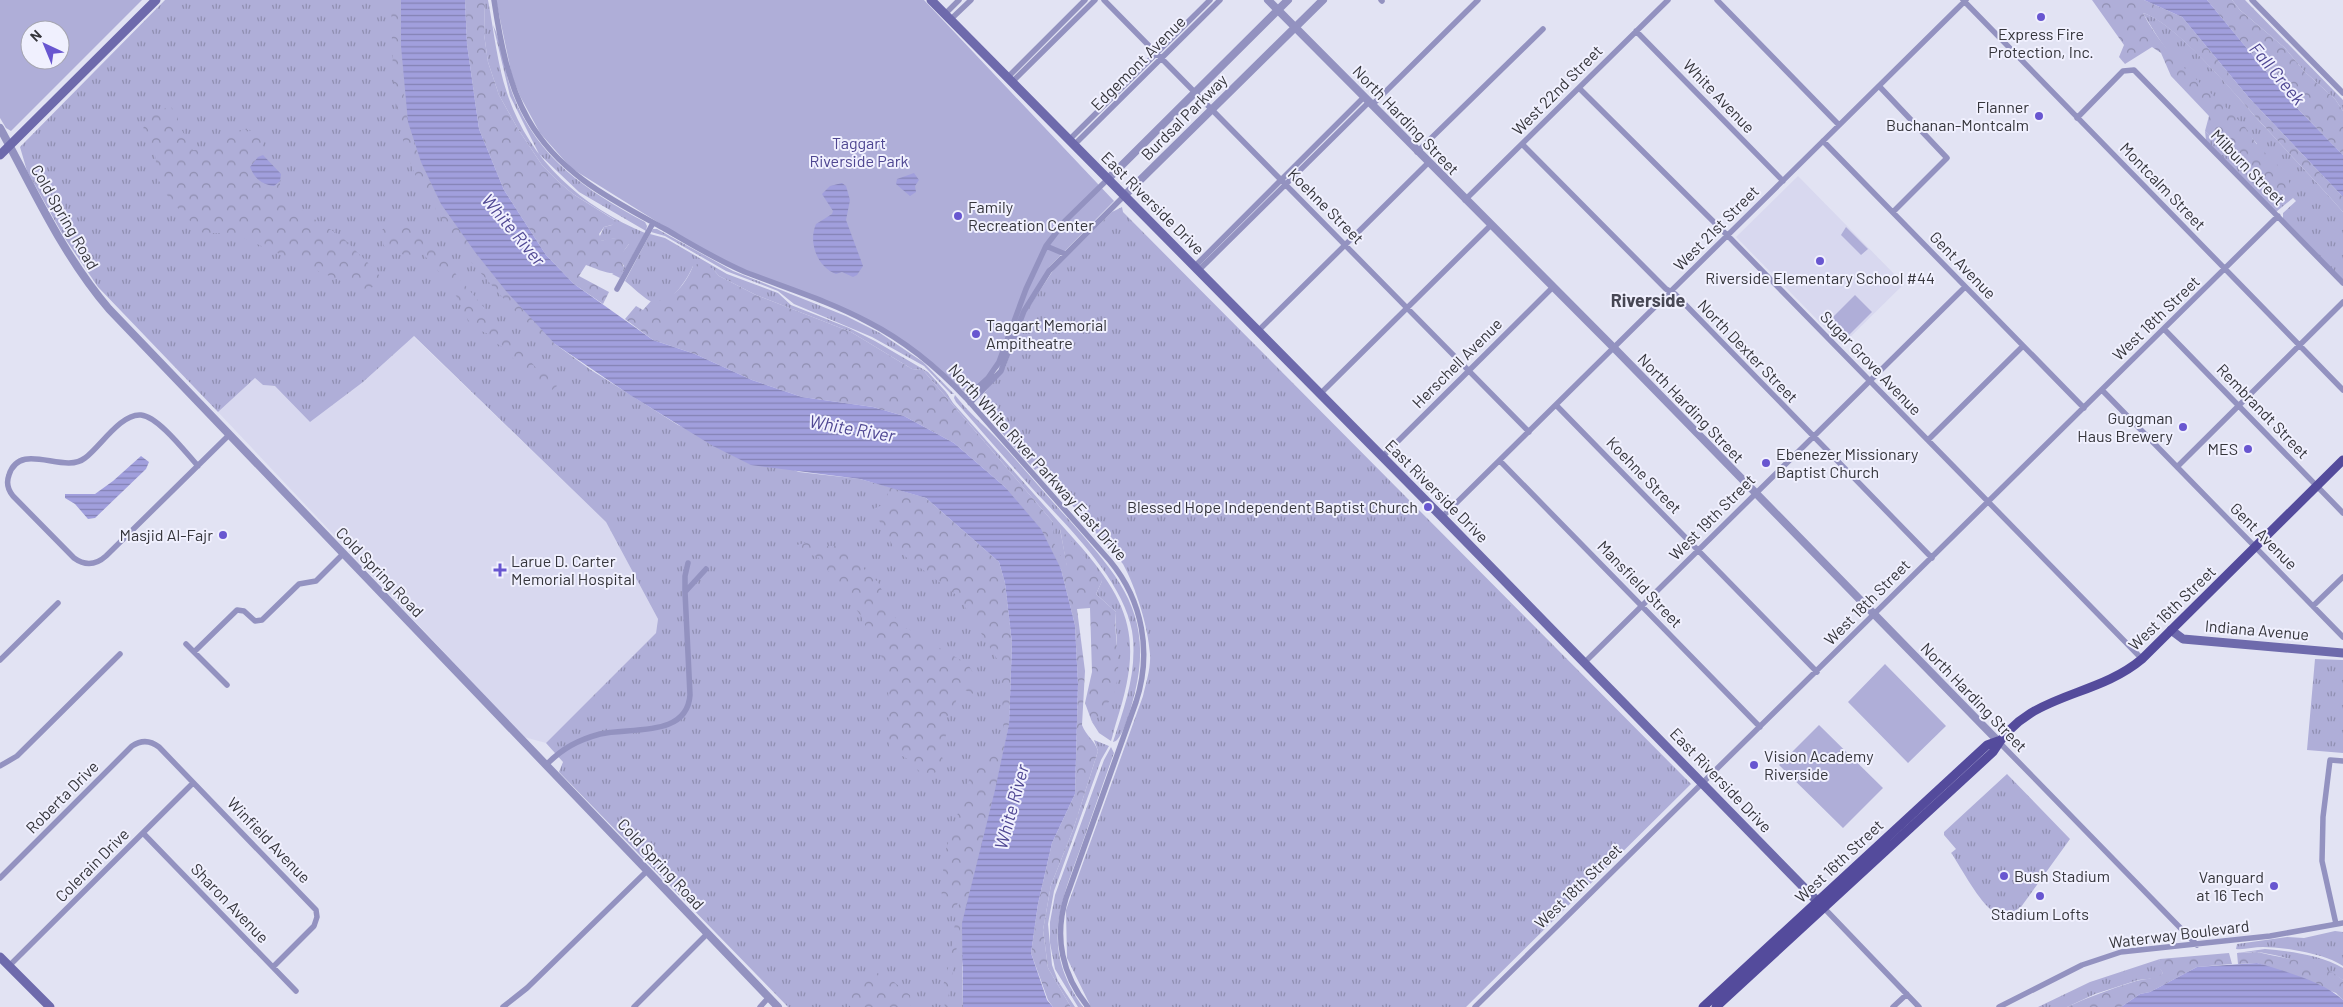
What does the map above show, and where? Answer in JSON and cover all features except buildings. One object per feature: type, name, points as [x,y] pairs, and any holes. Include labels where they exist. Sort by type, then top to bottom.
[{"type":"main road","points":[[0,155],[156,0]]},
{"type":"main road","name":"East Riverside Drive","points":[[931,0],[1704,783],[1821,905]]},
{"type":"main road","name":"West 16th Street","points":[[1716,1007],[1988,745],[1998,741],[2020,720],[2047,703],[2104,683],[2126,671],[2142,659],[2343,460]]},
{"type":"main road","name":"Indiana Avenue","points":[[2171,630],[2183,639],[2343,653]]},
{"type":"main road","name":"West 16th Street","points":[[1703,1007],[1821,905]]},
{"type":"main road","points":[[0,957],[50,1007]]},
{"type":"street","name":"North White River Parkway East Drive","points":[[494,0],[512,81],[521,106],[543,142],[566,167],[591,186],[728,264],[843,310],[880,328],[927,360],[968,400],[1113,565],[1131,594],[1141,623],[1144,654],[1138,695],[1062,914],[1060,936],[1065,964],[1073,985],[1088,1007]]},
{"type":"street","points":[[948,17],[960,0]]},
{"type":"street","points":[[948,17],[971,0]]},
{"type":"street","points":[[1009,80],[1085,0]]},
{"type":"street","points":[[1009,80],[1095,0]]},
{"type":"street","name":"Koehne Street","points":[[1104,0],[1529,432]]},
{"type":"street","name":"Edgemont Avenue","points":[[1072,143],[1156,53],[1210,0]]},
{"type":"street","name":"Edgemont Avenue","points":[[1072,143],[1220,0]]},
{"type":"street","name":"North Harding Street","points":[[1268,0],[1756,493],[2197,945]]},
{"type":"street","name":"Burdsal Parkway","points":[[968,400],[999,364],[1026,289],[1046,246],[1065,221],[1288,0]]},
{"type":"street","name":"Burdsal Parkway","points":[[968,400],[1001,370],[1031,298],[1049,271],[1323,0]]},
{"type":"street","points":[[1196,269],[1283,182],[1478,0]]},
{"type":"street","name":"West 22nd Street","points":[[1465,200],[1668,0]]},
{"type":"street","points":[[1717,0],[1839,125]]},
{"type":"street","name":"West 21st Street","points":[[1442,517],[1965,0]]},
{"type":"street","name":"Montcalm Street","points":[[1965,0],[2076,118],[2343,390]]},
{"type":"street","points":[[2252,0],[2343,93]]},
{"type":"street","points":[[1418,152],[1543,29]]},
{"type":"street","name":"White Avenue","points":[[1636,32],[1782,181]]},
{"type":"street","name":"Milburn Street","points":[[2076,118],[2123,71],[2134,70],[2343,283]]},
{"type":"street","points":[[1879,86],[1947,158],[1893,212]]},
{"type":"street","name":"Sugar Grove Avenue","points":[[1579,88],[2142,659]]},
{"type":"street","name":"Cold Spring Road","points":[[0,128],[53,230],[87,283],[116,316],[778,1007]]},
{"type":"street","name":"Gent Avenue","points":[[1823,141],[2084,408]]},
{"type":"street","name":"North Dexter Street","points":[[1522,144],[1671,291],[1932,558]]},
{"type":"street","points":[[1258,331],[1428,163]]},
{"type":"street","name":"West 18th Street","points":[[1475,1007],[2278,216]]},
{"type":"street","points":[[617,289],[653,223]]},
{"type":"street","points":[[1320,394],[1490,226]]},
{"type":"street","points":[[1046,246],[1065,254]]},
{"type":"street","name":"West 19th Street","points":[[1585,662],[1965,287]]},
{"type":"street","name":"Herschell Avenue","points":[[1382,457],[1552,288]]},
{"type":"street","points":[[2177,467],[2343,302]]},
{"type":"street","name":"Rembrandt Street","points":[[2164,329],[2343,513]]},
{"type":"street","points":[[1928,440],[2023,346]]},
{"type":"street","name":"Gent Avenue","points":[[2102,390],[2343,637]]},
{"type":"street","name":"Koehne Street","points":[[1556,405],[1816,672]]},
{"type":"street","points":[[198,466],[156,422],[148,417],[138,415],[124,420],[83,460],[68,464],[35,458],[25,459],[18,462],[10,471],[8,482],[13,496],[74,558],[88,564],[101,560],[198,466],[229,435]]},
{"type":"street","name":"Mansfield Street","points":[[1500,460],[1760,728]]},
{"type":"street","points":[[194,652],[237,610],[244,611],[254,620],[262,620],[299,584],[316,581],[344,554]]},
{"type":"street","points":[[547,764],[574,742],[611,732],[665,726],[674,723],[684,715],[688,707],[690,695],[685,592],[685,576],[688,563]]},
{"type":"street","points":[[685,592],[706,569]]},
{"type":"street","points":[[2314,606],[2343,577]]},
{"type":"street","points":[[0,660],[58,602]]},
{"type":"street","points":[[186,644],[227,685]]},
{"type":"street","points":[[0,766],[17,756],[120,654]]},
{"type":"street","name":"Winfield Avenue","points":[[146,741],[159,747],[316,910],[318,917],[314,926],[273,967]]},
{"type":"street","name":"Roberta Drive","points":[[0,878],[132,746],[146,741]]},
{"type":"street","points":[[2340,923],[2322,861],[2330,760],[2343,761]]},
{"type":"street","name":"Colerain Drive","points":[[9,966],[194,783]]},
{"type":"street","name":"Sharon Avenue","points":[[143,833],[296,992]]},
{"type":"street","points":[[503,1007],[527,988],[648,870]]},
{"type":"street","name":"East Riverside Drive","points":[[1821,905],[1920,1007]]},
{"type":"street","name":"Waterway Boulevard","points":[[1999,1007],[2030,990],[2102,957],[2136,950],[2270,936],[2340,923]]},
{"type":"street","points":[[634,1007],[708,933]]},
{"type":"street","points":[[1893,1007],[1907,994]]},
{"type":"street","points":[[760,1007],[769,998]]},
{"type":"shaded area","name":"Riverside Elementary School #44","points":[[1798,176],[1904,284],[1842,345],[1736,237]]},
{"type":"shaded area","name":"Larue D. Carter Memorial Hospital","points":[[413,336],[606,522],[658,619],[656,633],[546,743],[524,737],[218,412],[255,378],[263,385],[275,386],[363,382]]},
{"type":"green space","points":[[0,0],[142,0],[11,131],[6,128],[0,118]]},
{"type":"green space","points":[[165,0],[401,0],[401,46],[555,344],[591,370],[678,425],[799,472],[860,479],[896,489],[996,611],[1009,724],[962,966],[963,1007],[788,1007],[559,772],[563,762],[546,743],[656,633],[658,619],[606,522],[414,336],[363,382],[310,422],[275,386],[263,385],[255,378],[218,412],[98,287],[64,237],[27,171],[20,147]]},
{"type":"green space","points":[[391,0],[401,0],[402,78],[408,122],[417,151],[438,197],[427,196],[415,174],[400,126],[392,50]]},
{"type":"green space","points":[[465,0],[485,0],[484,34],[488,62],[499,95],[518,129],[542,165],[573,194],[616,221],[615,224],[604,227],[599,234],[602,241],[608,238],[629,240],[622,259],[623,270],[610,273],[586,265],[579,276],[609,292],[603,304],[574,284],[546,255],[504,190],[479,129],[467,44]]},
{"type":"green space","points":[[485,0],[488,0],[498,59],[507,93],[517,117],[543,160],[579,195],[622,222],[645,233],[620,278],[612,274],[624,266],[621,261],[622,253],[629,244],[616,239],[602,241],[599,238],[604,227],[612,225],[615,220],[573,194],[542,165],[518,129],[499,95],[488,62],[484,34]]},
{"type":"green space","name":"Taggart Riverside Park","points":[[496,0],[924,0],[1114,201],[1049,267],[1000,367],[969,395],[891,335],[843,310],[712,256],[571,168],[540,133],[520,96],[512,76]]},
{"type":"green space","points":[[2092,0],[2144,0],[2182,17],[2250,99],[2343,197],[2343,212],[2207,63],[2172,31],[2156,19],[2143,13],[2164,46],[2245,127],[2258,146],[2280,168],[2290,184],[2285,191],[2270,189],[2253,182],[2205,131],[2209,116],[2171,76],[2161,53],[2152,47],[2125,64],[2119,57],[2124,45]]},
{"type":"green space","points":[[2207,0],[2232,0],[2240,10],[2285,48],[2304,71],[2335,99],[2343,111],[2343,155],[2293,104]]},
{"type":"green space","points":[[2232,0],[2245,0],[2343,100],[2343,111],[2335,99],[2304,71],[2285,48],[2240,10]]},
{"type":"green space","points":[[2143,13],[2157,19],[2207,63],[2343,212],[2343,281],[2283,220],[2283,213],[2296,201],[2293,198],[2276,212],[2206,140],[2205,131],[2237,164],[2257,144],[2172,56],[2156,35]]},
{"type":"green space","points":[[493,25],[513,95],[523,118],[536,137],[550,155],[584,185],[645,222],[647,226],[646,231],[579,192],[539,154],[510,96]]},
{"type":"green space","points":[[171,107],[177,114],[179,125],[193,150],[207,147],[236,131],[248,130],[262,135],[263,155],[258,157],[274,186],[280,181],[280,193],[305,213],[342,237],[377,272],[380,277],[376,284],[370,288],[359,289],[241,237],[227,233],[203,233],[165,192],[156,173],[155,156],[146,143],[143,134],[143,128],[149,118],[165,108]]},
{"type":"green space","points":[[441,204],[496,276],[555,344],[555,348],[512,308],[471,262],[436,210],[435,206]]},
{"type":"green space","points":[[1122,207],[1123,212],[1691,784],[1466,1007],[1091,1007],[1067,958],[1066,910],[1143,696],[1150,665],[1149,643],[1141,608],[1123,564],[1039,467],[1035,470],[1012,445],[981,407],[980,398],[1005,368],[1024,315],[1054,269],[1112,212]]},
{"type":"green space","points":[[405,222],[412,224],[425,239],[436,246],[458,277],[493,318],[498,328],[522,344],[526,356],[537,369],[550,375],[557,386],[552,390],[535,384],[504,348],[491,340],[489,334],[470,323],[451,288],[423,254],[404,255],[384,246],[381,231],[384,228],[394,228]]},
{"type":"green space","points":[[1846,227],[1868,249],[1861,255],[1841,235]]},
{"type":"green space","points":[[653,229],[657,229],[733,271],[846,316],[880,333],[923,362],[954,394],[951,394],[924,366],[872,337],[794,304],[778,291],[726,271],[665,236],[651,232]]},
{"type":"green space","points":[[650,234],[665,238],[727,274],[778,293],[791,305],[849,328],[928,372],[953,403],[1082,548],[1100,570],[1123,610],[1130,650],[1129,672],[1111,741],[1099,733],[1092,722],[1096,718],[1104,700],[1112,675],[1117,648],[1116,612],[1096,594],[1102,581],[1060,529],[1068,571],[1052,551],[1053,522],[923,370],[912,369],[851,332],[756,295],[719,276],[713,269],[693,266],[682,286],[670,298],[657,303],[650,301],[625,281]]},
{"type":"green space","points":[[702,262],[713,269],[719,276],[756,295],[851,332],[912,369],[923,370],[1053,522],[1054,543],[1067,568],[1060,528],[1101,576],[1102,581],[1096,594],[1116,612],[1117,680],[1112,698],[1096,720],[1092,722],[1085,703],[1092,672],[1090,608],[1077,609],[1085,671],[1082,725],[1098,751],[1073,830],[1051,885],[1043,930],[1048,968],[1071,1007],[1053,1007],[1048,1000],[1031,953],[1038,904],[1052,843],[1075,794],[1078,684],[1075,625],[1061,569],[1005,487],[954,443],[904,416],[873,407],[802,397],[752,380],[695,354],[653,340],[625,319],[636,306],[643,310],[651,301],[658,301],[671,296],[682,286],[693,266]]},
{"type":"green space","points":[[1855,295],[1872,312],[1843,341],[1826,324]]},
{"type":"green space","points":[[955,395],[992,433],[1087,541],[1117,578],[1128,597],[1140,640],[1140,664],[1130,711],[1122,732],[1116,741],[1113,742],[1126,701],[1132,673],[1132,631],[1126,610],[1116,589],[1087,548],[956,402]]},
{"type":"green space","points":[[879,484],[926,498],[999,562],[1005,583],[1012,643],[1009,724],[995,790],[959,934],[948,999],[950,1007],[945,1007],[942,989],[949,965],[961,896],[955,909],[949,912],[943,907],[941,886],[946,849],[974,765],[979,762],[987,750],[995,752],[998,750],[1002,740],[1004,717],[997,659],[959,597],[894,548],[873,509],[887,503],[888,494],[880,491]]},
{"type":"green space","points":[[808,542],[819,546],[841,546],[852,549],[866,572],[878,582],[894,616],[902,627],[921,634],[927,641],[968,664],[973,673],[973,681],[977,690],[973,694],[961,688],[953,709],[944,718],[947,732],[940,753],[943,759],[934,775],[922,774],[906,758],[889,749],[888,681],[877,640],[867,629],[861,616],[818,557],[795,550],[797,545]]},
{"type":"green space","points":[[2315,659],[2343,660],[2343,753],[2307,750]]},
{"type":"green space","points":[[1885,664],[1946,726],[1908,763],[1848,702]]},
{"type":"green space","points":[[1819,725],[1883,788],[1843,828],[1779,765]]},
{"type":"green space","points":[[1094,740],[1109,746],[1101,760],[1054,891],[1048,924],[1052,965],[1058,981],[1075,1007],[1071,1007],[1048,968],[1043,930],[1051,885],[1073,830],[1098,751]]},
{"type":"green space","points":[[1111,747],[1114,753],[1067,887],[1058,926],[1058,945],[1062,965],[1070,985],[1083,1007],[1078,1007],[1055,969],[1050,943],[1050,922],[1055,895],[1104,760]]},
{"type":"green space","points":[[2007,774],[2070,839],[2021,907],[2011,912],[2000,914],[1988,907],[1977,893],[1951,853],[1956,849],[1944,835],[1944,832]]},
{"type":"green space","points":[[2335,931],[2343,932],[2343,966],[2316,955],[2282,948],[2236,949],[2237,944],[2287,937],[2304,938]]},
{"type":"green space","points":[[2265,949],[2295,952],[2325,960],[2343,968],[2343,980],[2315,966],[2289,959],[2257,952],[2237,953]]},
{"type":"green space","points":[[2257,952],[2314,965],[2335,974],[2343,980],[2343,1000],[2336,993],[2257,963],[2238,964],[2237,953]]},
{"type":"green space","points":[[2229,953],[2232,964],[2197,967],[2150,992],[2140,994],[2121,1007],[2067,1007],[2116,987],[2160,975],[2163,973],[2157,965],[2160,959]]},
{"type":"green space","points":[[2160,959],[2158,965],[2163,973],[2157,978],[2138,980],[2095,994],[2067,1007],[2038,1007],[2090,982]]},
{"type":"green space","points":[[877,973],[889,978],[910,995],[911,1007],[851,1007],[841,998],[842,993]]},
{"type":"water","name":"White River","points":[[401,0],[465,0],[467,44],[479,129],[504,190],[546,255],[574,284],[653,340],[695,354],[752,380],[802,397],[873,407],[904,416],[954,443],[1005,487],[1041,529],[1061,569],[1075,625],[1078,684],[1075,794],[1052,843],[1038,904],[1031,953],[1047,1000],[1053,1007],[963,1007],[962,923],[995,790],[1009,724],[1012,643],[1005,583],[999,562],[926,498],[860,479],[751,465],[713,446],[630,395],[555,344],[506,291],[475,252],[441,204],[421,162],[408,122],[401,46]]},
{"type":"water","name":"Fall Creek","points":[[2144,0],[2207,0],[2293,104],[2343,155],[2343,197],[2250,99],[2182,17]]},
{"type":"water","points":[[263,155],[281,174],[280,181],[274,186],[259,180],[250,167],[258,157]]},
{"type":"water","points":[[914,173],[919,180],[915,186],[916,192],[910,196],[896,184],[897,179]]},
{"type":"water","points":[[842,183],[846,186],[850,200],[846,220],[863,266],[857,275],[853,277],[842,272],[836,274],[829,271],[819,260],[813,238],[816,224],[832,214],[833,211],[822,194],[830,186]]},
{"type":"water","points":[[141,456],[149,462],[146,469],[95,518],[88,519],[75,504],[65,498],[65,494],[95,494]]},
{"type":"water","points":[[2257,963],[2303,977],[2325,987],[2343,1000],[2343,1007],[2121,1007],[2140,994],[2150,992],[2197,967]]},
{"type":"place","name":"Express Fire Protection, Inc.","points":[[2041,17]]},
{"type":"place","name":"Flanner Buchanan-Montcalm","points":[[2039,116]]},
{"type":"place","name":"Family Recreation Center","points":[[958,216]]},
{"type":"place","name":"Riverside Elementary School #44","points":[[1820,261]]},
{"type":"place","name":"Taggart Memorial Ampitheatre","points":[[976,334]]},
{"type":"place","name":"Guggman Haus Brewery","points":[[2183,427]]},
{"type":"place","name":"MES","points":[[2248,449]]},
{"type":"place","name":"Ebenezer Missionary Baptist Church","points":[[1766,463]]},
{"type":"place","name":"Blessed Hope Independent Baptist Church","points":[[1428,507]]},
{"type":"place","name":"Masjid Al-Fajr","points":[[223,535]]},
{"type":"place","name":"Larue D. Carter Memorial Hospital","points":[[500,570]]},
{"type":"place","name":"Vision Academy Riverside","points":[[1754,765]]},
{"type":"place","name":"Bush Stadium","points":[[2004,876]]},
{"type":"place","name":"Vanguard at 16 Tech","points":[[2274,886]]},
{"type":"place","name":"Stadium Lofts","points":[[2040,896]]},
{"type":"district","name":"Riverside","points":[[1648,301]]}]
